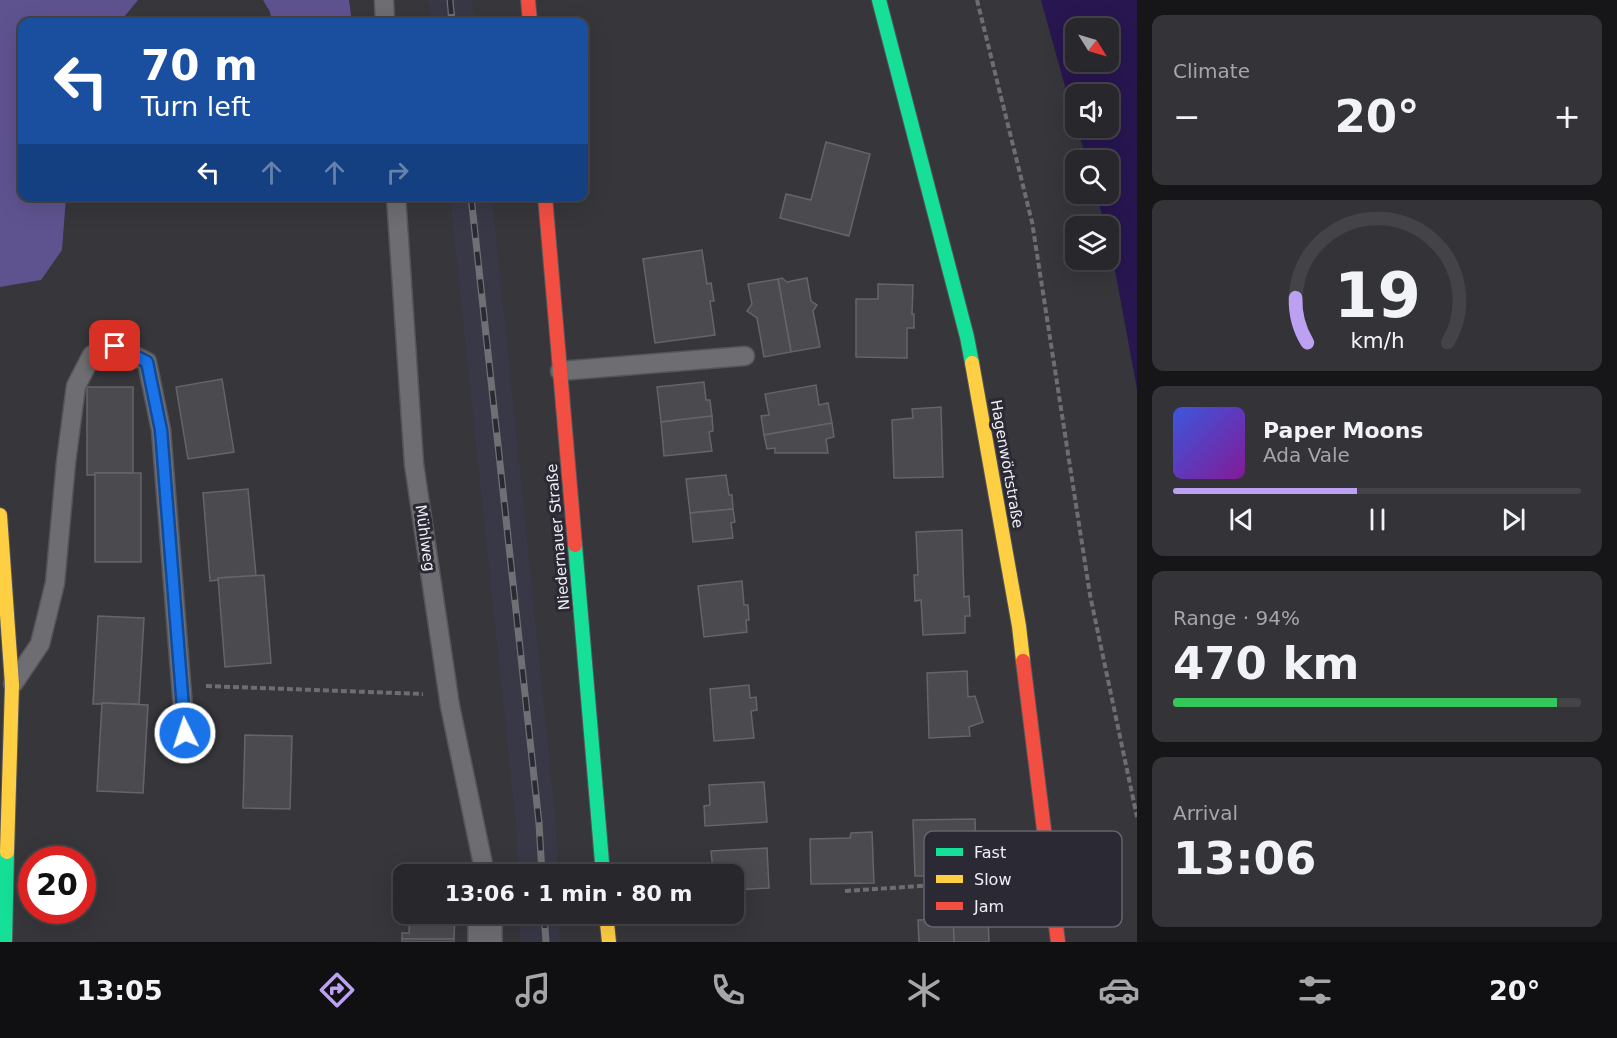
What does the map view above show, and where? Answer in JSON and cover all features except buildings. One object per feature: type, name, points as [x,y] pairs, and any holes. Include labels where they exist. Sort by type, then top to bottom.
[{"type":"street","points":[[528,0],[530,18]]},
{"type":"street","name":"Hagenwörtstraße","points":[[879,0],[967,337],[1018,626],[1045,831]]},
{"type":"street","name":"Niedernauer Straße","points":[[545,201],[602,864]]},
{"type":"street","points":[[0,515],[12,685],[5,942]]},
{"type":"street","points":[[485,924],[485,942]]},
{"type":"street","points":[[607,924],[609,942]]},
{"type":"street","name":"Hagenwörtstraße","points":[[1056,927],[1058,942]]},
{"type":"lane","points":[[384,0],[385,18]]},
{"type":"lane","name":"Mühlweg","points":[[396,201],[414,464],[448,695],[483,864]]},
{"type":"lane","points":[[12,685],[40,644],[55,583],[66,462],[76,386],[92,355],[115,346],[147,362],[161,430],[185,733]]},
{"type":"lane","points":[[560,372],[745,356]]},
{"type":"path","points":[[977,0],[1032,222],[1090,595],[1137,816]]},
{"type":"path","points":[[181,685],[448,695]]},
{"type":"path","points":[[845,891],[924,886]]},
{"type":"shaded area","points":[[0,0],[138,0],[123,18],[18,18],[18,201],[66,201],[62,250],[41,280],[0,287]]},
{"type":"shaded area","points":[[263,0],[349,0],[351,18],[271,18]]},
{"type":"shaded area","points":[[429,0],[472,0],[474,18],[431,18]]},
{"type":"shaded area","points":[[1041,0],[1137,0],[1137,389],[1115,270],[1119,270],[1119,216],[1102,216],[1099,204],[1119,204],[1119,150],[1084,150],[1080,138],[1119,138],[1119,84],[1065,84],[1065,86]]},
{"type":"shaded area","points":[[450,201],[492,201],[555,815],[557,864],[518,864],[516,826]]},
{"type":"shaded area","points":[[519,924],[559,924],[560,942],[520,942]]},
{"type":"railway","points":[[450,0],[452,18]]},
{"type":"railway","points":[[472,201],[539,823],[541,864]]},
{"type":"railway","points":[[545,924],[546,942]]},
{"type":"traffic: fast","points":[[879,0],[972,363]]},
{"type":"traffic: fast","points":[[575,545],[602,864]]},
{"type":"traffic: fast","points":[[5,942],[7,852]]},
{"type":"traffic: slow","points":[[972,363],[1019,626],[1023,661]]},
{"type":"traffic: slow","points":[[0,515],[12,685],[7,852]]},
{"type":"traffic: slow","points":[[607,924],[609,942]]},
{"type":"traffic: jam","points":[[528,0],[530,18]]},
{"type":"traffic: jam","points":[[545,201],[575,545]]},
{"type":"traffic: jam","points":[[1023,661],[1044,831]]},
{"type":"traffic: jam","points":[[1056,927],[1058,942]]},
{"type":"route","points":[[115,346],[147,362],[161,430],[185,733]]}]
